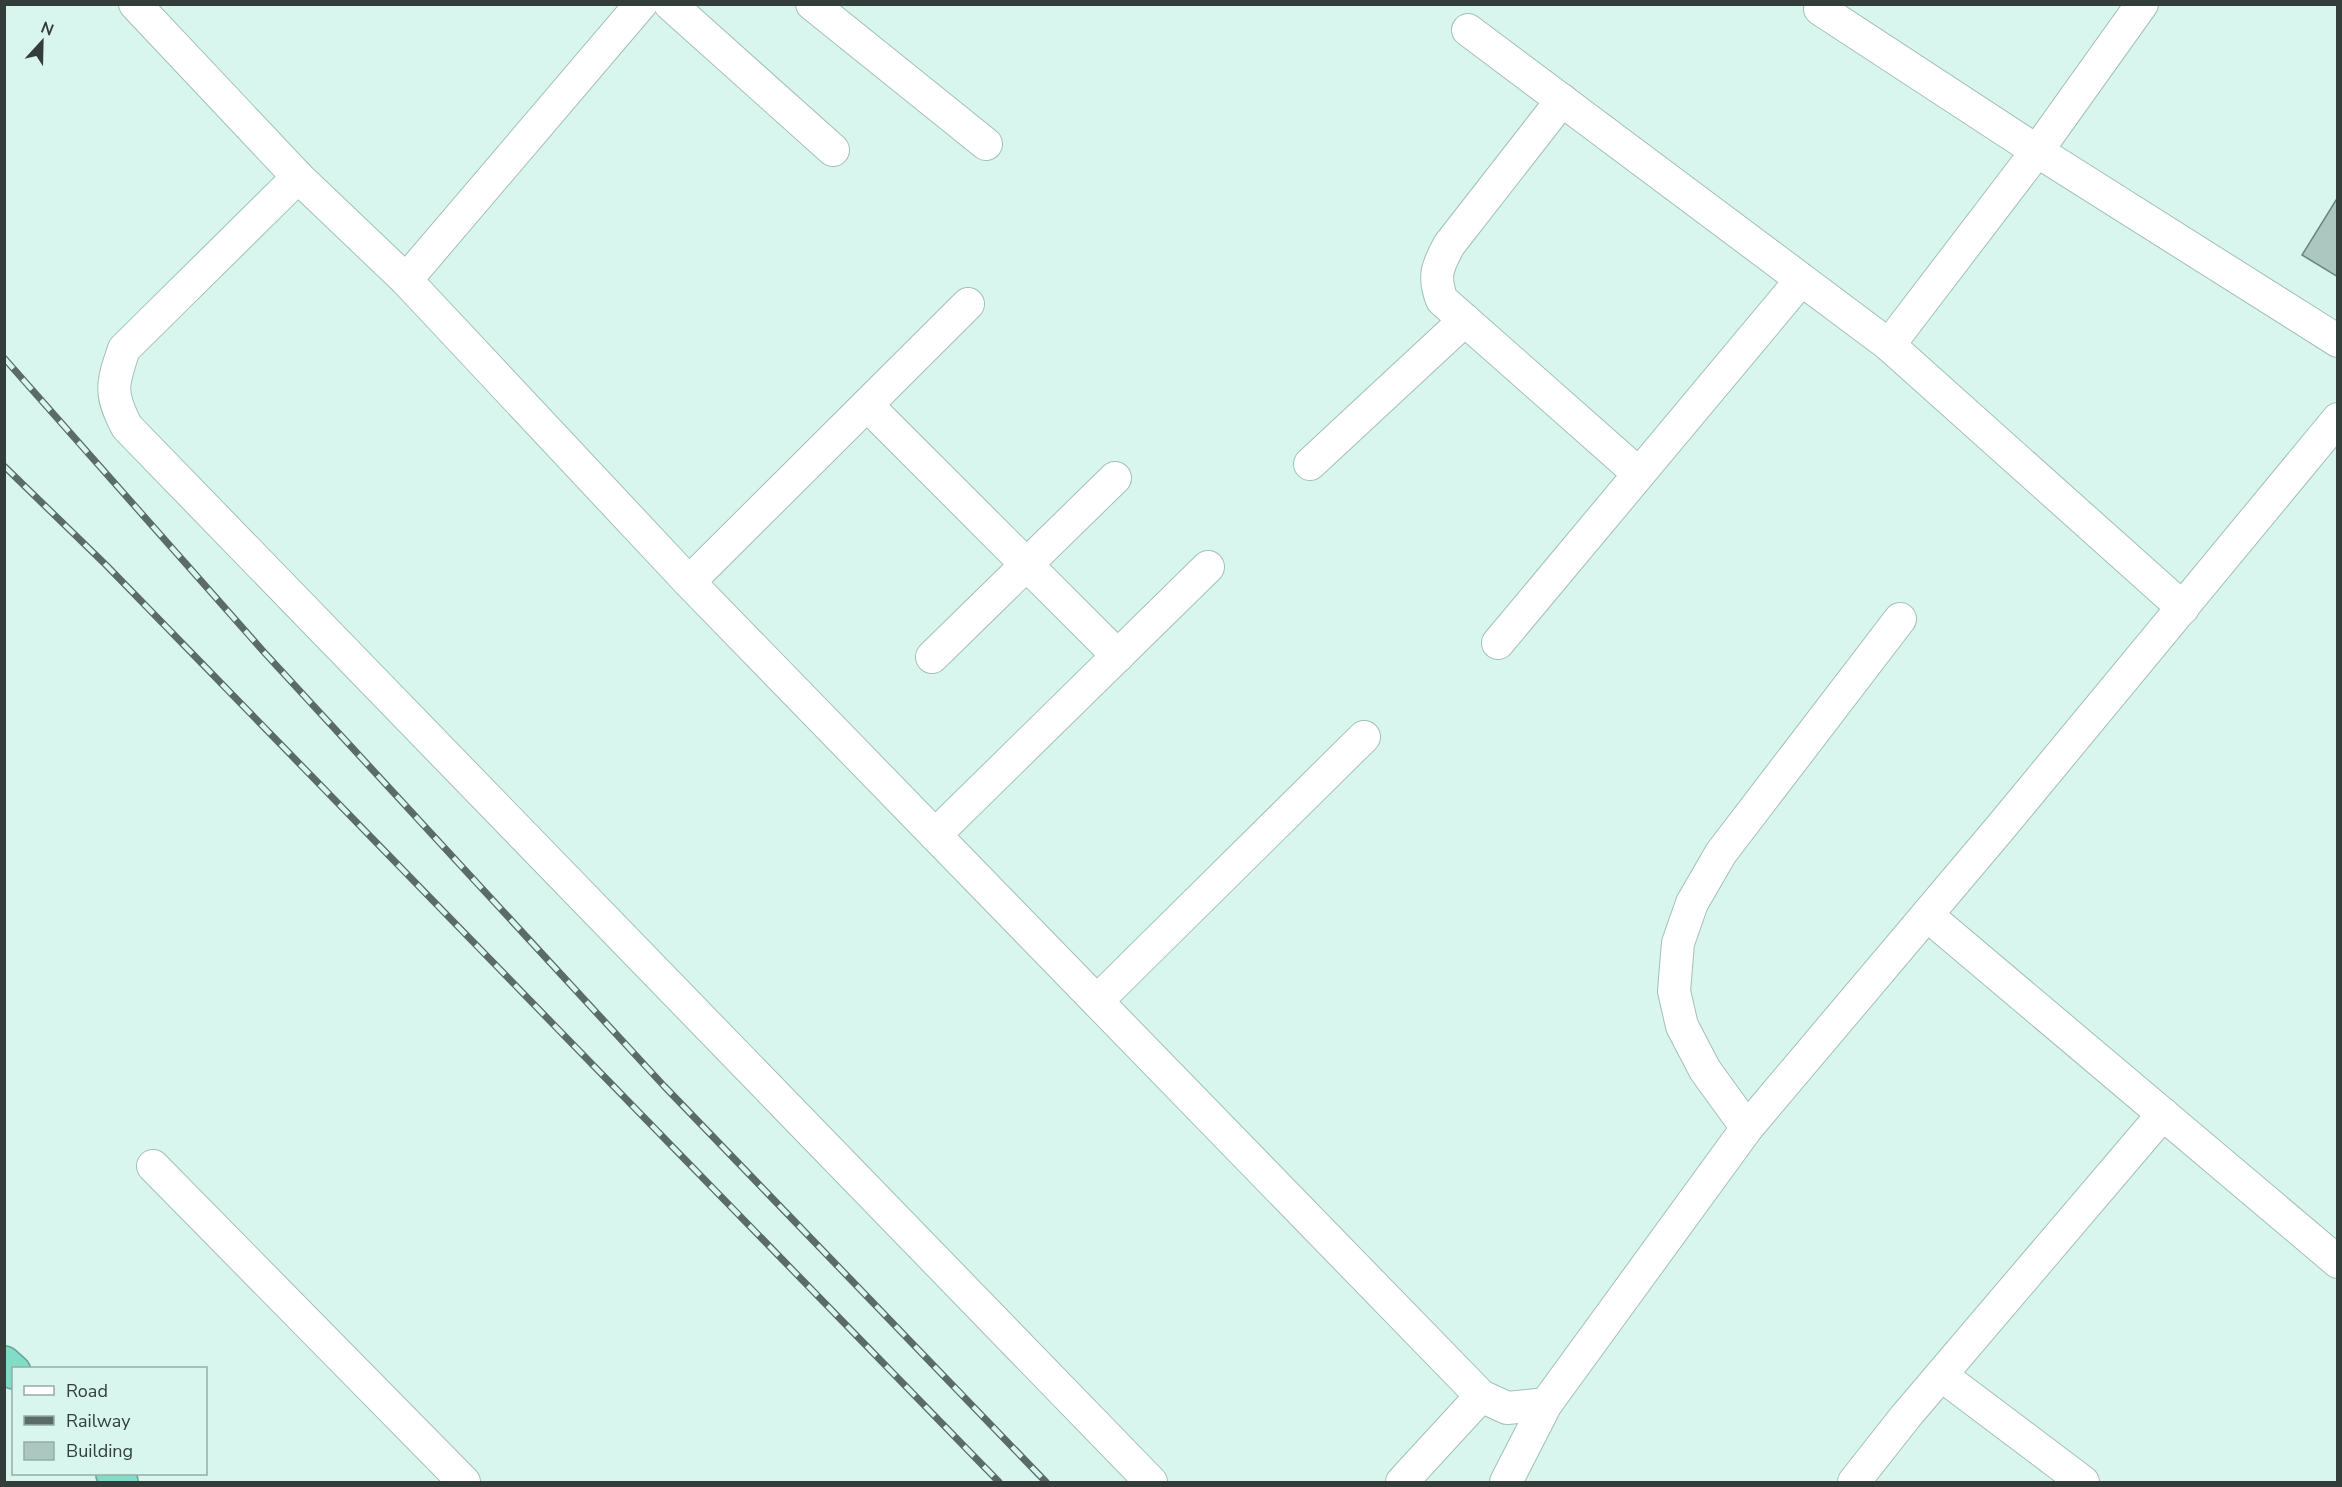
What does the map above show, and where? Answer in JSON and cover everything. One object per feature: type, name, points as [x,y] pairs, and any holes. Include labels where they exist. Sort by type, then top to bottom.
[{"type":"street","points":[[135,4],[298,177],[406,280],[689,582],[1481,1396],[1507,1408],[1546,1404]]},
{"type":"street","points":[[406,280],[641,4]]},
{"type":"street","points":[[670,4],[833,150]]},
{"type":"street","points":[[812,4],[987,144]]},
{"type":"street","points":[[1889,345],[2037,151],[2142,4]]},
{"type":"street","points":[[1820,9],[2037,151],[2337,341]]},
{"type":"street","points":[[1468,30],[1889,345],[2183,608]]},
{"type":"street","points":[[1562,100],[1449,245],[1438,264],[1436,284],[1442,300],[1640,474]]},
{"type":"street","points":[[298,177],[124,349],[115,375],[114,402],[127,427],[1151,1482]]},
{"type":"street","points":[[1498,644],[1801,280]]},
{"type":"street","points":[[689,582],[968,304]]},
{"type":"street","points":[[1310,464],[1465,321]]},
{"type":"street","points":[[867,405],[1118,656]]},
{"type":"street","points":[[1506,1482],[1546,1404],[1747,1128],[1928,915],[2337,419]]},
{"type":"street","points":[[932,657],[1115,478]]},
{"type":"street","points":[[935,835],[1208,567]]},
{"type":"street","points":[[1747,1128],[1705,1071],[1682,1026],[1674,992],[1678,944],[1692,903],[1721,853],[1900,619]]},
{"type":"street","points":[[1097,1002],[1364,737]]},
{"type":"street","points":[[1928,915],[2337,1262]]},
{"type":"street","points":[[1854,1482],[1941,1375],[2163,1114]]},
{"type":"street","points":[[153,1166],[464,1482]]},
{"type":"street","points":[[1941,1375],[2083,1482]]},
{"type":"street","points":[[1402,1482],[1481,1396]]},
{"type":"building","points":[[2338,197],[2338,277],[2302,255]]},
{"type":"railway","points":[[4,358],[263,651],[664,1086],[1046,1482]]},
{"type":"railway","points":[[4,466],[106,565],[999,1482]]}]
